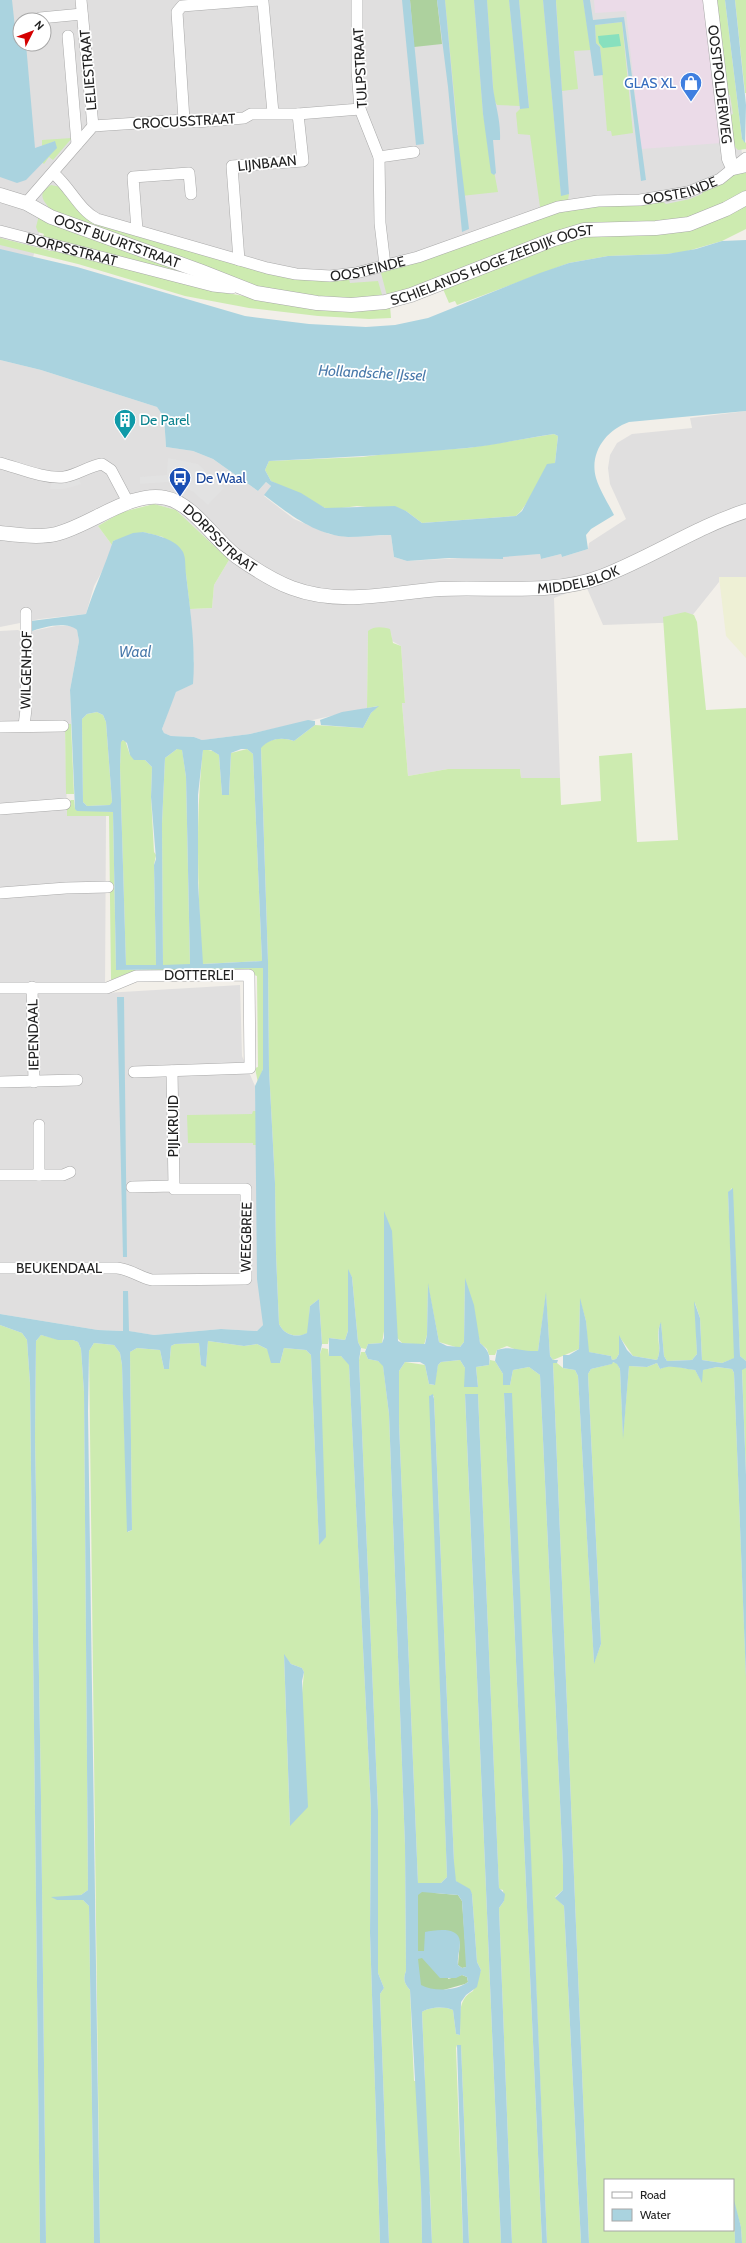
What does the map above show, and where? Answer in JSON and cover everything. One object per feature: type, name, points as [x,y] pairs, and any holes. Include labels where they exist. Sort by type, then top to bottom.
[{"type":"street","name":"LELIESTRAAT","points":[[81,0],[93,126]]},
{"type":"street","name":"TULPSTRAAT","points":[[357,0],[357,70],[360,109],[379,157],[380,223],[385,265]]},
{"type":"street","name":"OOSTPOLDERWEG","points":[[710,0],[725,136],[729,159],[740,167]]},
{"type":"street","points":[[184,120],[177,12],[182,6],[216,3],[263,2],[273,113]]},
{"type":"street","name":"LELIESTRAAT","points":[[52,17],[82,14]]},
{"type":"street","name":"LELIESTRAAT","points":[[68,36],[77,144]]},
{"type":"street","name":"CROCUSSTRAAT","points":[[93,126],[184,120],[196,122],[273,113],[298,114],[360,109]]},
{"type":"street","name":"LIJNBAAN","points":[[239,260],[232,166],[303,161],[298,114]]},
{"type":"street","points":[[26,203],[93,126]]},
{"type":"street","points":[[379,157],[414,152]]},
{"type":"street","name":"OOSTEINDE","points":[[53,173],[65,183],[87,214],[239,260],[296,274],[330,276],[356,273],[418,257],[558,207],[598,201],[640,200],[688,192],[720,179],[740,167],[746,158]]},
{"type":"street","points":[[137,230],[133,178],[189,173],[191,194]]},
{"type":"street","name":"OOST BUURTSTRAAT","points":[[0,195],[26,203],[51,217],[235,284]]},
{"type":"street","name":"SCHIELANDS HOGE ZEEDIJK OOST","points":[[235,284],[256,293],[317,303],[351,305],[385,302],[411,295],[554,238],[584,230],[656,228],[689,224],[726,209],[746,198]]},
{"type":"street","name":"DORPSSTRAAT","points":[[0,231],[213,286],[228,289],[232,288],[235,284]]},
{"type":"street","points":[[0,463],[51,476],[65,477],[94,465],[102,464],[111,470],[128,502]]},
{"type":"street","name":"DORPSSTRAAT","points":[[0,533],[54,534],[94,519],[128,502],[148,497],[165,497],[180,503],[236,555],[274,579],[308,593],[333,597],[397,594]]},
{"type":"street","name":"MIDDELBLOK","points":[[397,594],[440,590],[539,588],[569,585],[595,578],[630,564],[719,520],[746,511]]},
{"type":"street","name":"WILGENHOF","points":[[24,726],[26,709],[27,622]]},
{"type":"street","points":[[0,727],[63,726]]},
{"type":"street","points":[[0,809],[65,804]]},
{"type":"street","points":[[0,894],[66,888],[108,887]]},
{"type":"street","name":"DOTTERLEI","points":[[107,988],[136,976],[249,975],[250,1068],[185,1069],[172,1071]]},
{"type":"street","name":"IEPENDAAL","points":[[0,988],[107,988]]},
{"type":"street","name":"IEPENDAAL","points":[[32,988],[34,1082]]},
{"type":"street","points":[[134,1072],[172,1071]]},
{"type":"street","name":"PIJLKRUID","points":[[172,1071],[174,1183]]},
{"type":"street","points":[[0,1082],[77,1080]]},
{"type":"street","points":[[39,1125],[39,1175]]},
{"type":"street","points":[[0,1175],[63,1175],[70,1172]]},
{"type":"street","name":"WEEGBREE","points":[[117,1268],[126,1269],[141,1278],[152,1280],[246,1279],[246,1189],[174,1189],[174,1183],[132,1187]]},
{"type":"street","name":"BEUKENDAAL","points":[[0,1268],[117,1268]]},
{"type":"shaded area","points":[[0,0],[723,0],[745,178],[682,214],[472,268],[377,297],[40,229],[30,270],[0,271]]},
{"type":"shaded area","points":[[594,0],[704,0],[721,143],[641,149],[626,11],[595,13]]},
{"type":"shaded area","points":[[0,360],[41,370],[157,407],[164,416],[166,447],[193,451],[213,459],[258,491],[266,482],[271,486],[264,496],[294,519],[329,534],[348,537],[391,535],[394,557],[407,561],[540,554],[541,559],[561,554],[562,557],[588,549],[589,543],[626,519],[610,484],[608,468],[610,455],[617,443],[632,434],[692,428],[690,418],[746,411],[746,577],[719,577],[719,582],[687,622],[603,625],[586,586],[554,598],[560,778],[521,778],[520,769],[448,769],[408,776],[402,703],[405,702],[401,646],[392,641],[391,633],[368,631],[367,708],[250,734],[202,740],[194,737],[171,736],[164,733],[162,729],[172,700],[176,692],[181,689],[194,661],[190,609],[212,608],[214,585],[229,560],[176,510],[154,504],[137,507],[122,512],[98,526],[112,545],[106,564],[94,586],[86,614],[40,619],[0,627]]},
{"type":"shaded area","points":[[168,458],[198,464],[224,488],[208,505],[192,491],[170,482],[140,484],[140,477],[167,475]]},
{"type":"shaded area","points":[[78,477],[81,484],[63,489],[50,489],[52,481]]},
{"type":"shaded area","points":[[56,626],[73,626],[77,630],[79,641],[70,690],[71,724],[65,724],[67,816],[106,816],[105,993],[240,985],[242,1056],[255,1086],[263,1325],[257,1331],[221,1329],[154,1335],[128,1331],[128,1291],[123,1292],[124,1331],[98,1330],[0,1314],[0,631],[18,630],[23,633]]},
{"type":"green space","points":[[410,0],[437,0],[442,44],[414,47]]},
{"type":"green space","points":[[445,0],[474,0],[483,114],[498,192],[461,196],[453,136],[458,135]]},
{"type":"green space","points":[[487,0],[509,0],[520,106],[497,105],[494,100]]},
{"type":"green space","points":[[519,0],[543,0],[561,195],[569,194],[568,200],[540,207],[530,135],[518,134],[516,113],[520,109],[529,107]]},
{"type":"green space","points":[[556,0],[583,0],[591,50],[574,51],[578,89],[562,91]]},
{"type":"green space","points":[[715,0],[725,0],[742,139],[746,143],[746,149],[738,150],[734,146],[731,115],[733,114],[730,95],[725,96]]},
{"type":"green space","points":[[735,0],[746,0],[746,93],[745,93]]},
{"type":"green space","points":[[622,22],[633,133],[612,136],[611,131],[607,131],[600,47],[596,43],[595,25]]},
{"type":"green space","points":[[619,34],[621,46],[603,48],[599,43],[598,36]]},
{"type":"green space","points":[[72,138],[53,160],[49,157],[44,164],[42,162],[55,141],[42,146],[42,140]]},
{"type":"green space","points":[[746,170],[746,193],[692,219],[606,225],[387,296],[381,273],[454,250],[566,209],[662,201],[666,204],[690,199],[702,194],[703,190],[736,173]]},
{"type":"green space","points":[[51,185],[61,187],[83,215],[180,246],[349,279],[350,283],[378,281],[383,298],[342,300],[267,291],[53,212],[44,201],[42,195],[46,188]]},
{"type":"green space","points":[[746,204],[746,229],[722,241],[684,252],[608,256],[569,263],[457,305],[455,301],[449,303],[443,289],[572,239],[597,235],[644,233]]},
{"type":"green space","points":[[39,215],[209,279],[42,238],[44,234],[38,232],[36,227]]},
{"type":"green space","points":[[0,238],[51,251],[55,251],[56,249],[216,291],[282,303],[390,306],[391,318],[369,319],[318,316],[249,308],[185,296],[78,264],[0,245]]},
{"type":"green space","points":[[554,434],[558,436],[555,463],[516,516],[422,523],[406,511],[357,506],[325,508],[271,481],[265,470],[269,461],[362,457],[394,453],[468,448]]},
{"type":"green space","points":[[154,504],[176,510],[229,560],[214,585],[212,608],[190,609],[186,574],[163,537],[143,532],[113,541],[112,545],[98,526],[122,512]]},
{"type":"green space","points":[[719,577],[746,577],[746,658],[726,636]]},
{"type":"green space","points":[[685,612],[694,615],[697,622],[706,710],[746,708],[746,1361],[740,1356],[732,1188],[728,1193],[735,1358],[722,1363],[702,1360],[700,1318],[695,1303],[697,1354],[692,1360],[667,1361],[664,1356],[661,1323],[658,1332],[659,1355],[657,1360],[633,1356],[619,1336],[619,1354],[616,1359],[612,1360],[611,1356],[588,1352],[586,1321],[580,1300],[579,1349],[553,1360],[550,1356],[546,1295],[538,1351],[522,1352],[507,1346],[497,1350],[495,1355],[489,1355],[487,1349],[480,1343],[465,1279],[464,1342],[459,1348],[439,1342],[428,1285],[427,1335],[424,1345],[402,1343],[385,1325],[382,1343],[368,1344],[366,1349],[361,1348],[358,1342],[352,1277],[348,1271],[348,1331],[345,1340],[329,1338],[328,1344],[322,1344],[319,1299],[310,1306],[308,1333],[296,1336],[288,1333],[279,1324],[275,1183],[269,1069],[268,961],[261,747],[276,739],[294,741],[315,725],[363,728],[371,713],[378,706],[367,708],[368,631],[370,629],[382,627],[387,628],[390,629],[393,643],[401,646],[405,703],[402,703],[408,776],[448,769],[520,769],[521,778],[560,778],[561,805],[601,801],[599,756],[632,753],[637,842],[678,840],[663,617]]},
{"type":"green space","points":[[97,712],[103,715],[106,722],[112,802],[111,805],[87,806],[83,802],[82,719],[87,714]]},
{"type":"green space","points":[[65,724],[71,724],[74,794],[66,794]]},
{"type":"green space","points":[[125,740],[130,755],[145,760],[152,767],[151,797],[154,852],[156,855],[154,865],[156,965],[126,966],[120,767],[121,741]]},
{"type":"green space","points":[[177,749],[182,749],[186,777],[190,965],[163,965],[162,824],[165,758]]},
{"type":"green space","points":[[203,749],[213,751],[219,755],[222,795],[229,795],[231,753],[247,749],[253,754],[262,961],[202,964],[198,883],[198,830],[200,776]]},
{"type":"green space","points":[[74,800],[75,809],[113,812],[116,970],[263,967],[263,1069],[258,1083],[255,1068],[258,1067],[257,976],[254,975],[253,970],[131,972],[111,980],[109,816],[67,816],[67,803]]},
{"type":"green space","points":[[253,1111],[256,1111],[256,1145],[253,1145],[253,1143],[188,1143],[187,1115],[252,1114]]},
{"type":"green space","points":[[0,1325],[22,1333],[27,1340],[30,1383],[40,2243],[0,2243]]},
{"type":"green space","points":[[41,1335],[78,1342],[81,1349],[84,1392],[88,1890],[81,1895],[57,1900],[83,1900],[89,1906],[94,2243],[46,2243],[35,1437],[36,1341]]},
{"type":"green space","points":[[208,1341],[244,1346],[257,1344],[267,1349],[280,1363],[284,1348],[306,1350],[311,1355],[319,1544],[320,1354],[322,1348],[328,1349],[329,1356],[341,1356],[349,1364],[371,1809],[370,1933],[380,2243],[100,2243],[89,1351],[94,1343],[114,1345],[120,1353],[122,1365],[128,1532],[132,1530],[130,1352],[137,1348],[160,1350],[164,1369],[169,1369],[171,1346],[175,1344],[199,1343],[201,1365],[206,1366]],"holes":[[[284,1655],[291,1664],[302,1668],[304,1672],[290,1826]]]},
{"type":"green space","points":[[361,1352],[365,1352],[368,1359],[378,1361],[383,1365],[389,1414],[405,1846],[406,1971],[404,1979],[410,1990],[414,2081],[425,2080],[422,2012],[437,2008],[453,2010],[456,2034],[460,2035],[460,2010],[464,1999],[473,1991],[481,1970],[477,1962],[472,1894],[457,1882],[454,1874],[434,1396],[430,1395],[447,1877],[441,1883],[418,1883],[399,1423],[399,1371],[405,1362],[425,1365],[429,1384],[434,1385],[438,1365],[441,1362],[460,1360],[465,1368],[465,1387],[478,1387],[476,1367],[489,1365],[490,1360],[495,1361],[503,1374],[504,1385],[510,1385],[513,1370],[529,1367],[540,1375],[563,1866],[563,1890],[555,1897],[564,1906],[581,2243],[547,2243],[511,1393],[504,1393],[542,2243],[512,2243],[499,1908],[504,1901],[503,1890],[499,1889],[478,1394],[465,1395],[501,2243],[469,2243],[461,2045],[457,2045],[463,2243],[432,2243],[430,2192],[421,2187],[422,2243],[389,2243],[380,1994],[384,1988],[378,1973],[378,1811],[359,1360]]},
{"type":"green space","points":[[612,1362],[617,1363],[620,1369],[623,1435],[629,1366],[647,1367],[657,1363],[660,1369],[673,1366],[695,1370],[702,1382],[702,1370],[717,1367],[732,1369],[734,1373],[746,1677],[746,2243],[742,2243],[741,2227],[734,2203],[735,2243],[589,2243],[553,1363],[557,1363],[563,1368],[575,1370],[578,1376],[594,1663],[601,1644],[588,1374],[591,1369],[611,1364]]},
{"type":"green space","points":[[746,1368],[746,1475],[742,1369]]},
{"type":"green space","points":[[412,1885],[435,1893],[458,1895],[462,1901],[467,1967],[462,1968],[458,1965],[460,1941],[448,1979],[462,1975],[467,1977],[468,1982],[465,1984],[418,1997]]},
{"type":"water","points":[[0,0],[12,0],[13,12],[12,12],[12,52],[27,52],[35,148],[55,141],[57,148],[26,180],[17,183],[0,177]]},
{"type":"water","points":[[402,0],[410,0],[424,144],[416,145]]},
{"type":"water","points":[[437,0],[445,0],[457,131],[469,229],[462,232],[448,87]]},
{"type":"water","points":[[474,0],[487,0],[493,87],[500,133],[500,140],[493,140],[496,173],[494,175],[491,173],[483,114]]},
{"type":"water","points":[[509,0],[519,0],[529,108],[520,109]]},
{"type":"water","points":[[543,0],[556,0],[569,194],[561,196]]},
{"type":"water","points":[[583,0],[590,0],[593,20],[624,17],[646,180],[641,181],[622,22],[595,25],[596,43],[600,47],[603,75],[594,76]]},
{"type":"water","points":[[725,0],[735,0],[746,105],[745,143],[742,139]]},
{"type":"water","name":"Hollandsche IJssel","points":[[746,240],[746,411],[629,422],[613,431],[601,444],[597,451],[594,469],[600,488],[614,515],[591,529],[586,535],[588,549],[562,557],[561,554],[541,559],[540,554],[503,557],[503,559],[449,558],[407,561],[394,557],[391,535],[348,537],[324,532],[293,516],[264,495],[271,486],[266,482],[258,491],[213,459],[193,451],[166,447],[164,417],[157,407],[41,370],[0,360],[0,249],[77,267],[245,316],[309,324],[366,327],[395,325],[428,318],[540,273],[569,263],[608,256],[667,254],[696,249],[722,241]],"holes":[[[554,434],[558,436],[555,463],[547,464],[522,511],[516,516],[422,523],[406,511],[395,506],[325,508],[301,493],[271,481],[265,470],[269,461],[368,456],[478,447]]]},
{"type":"water","name":"Waal","points":[[143,532],[160,536],[171,541],[180,548],[185,557],[193,643],[193,684],[176,692],[162,729],[164,733],[171,736],[194,737],[202,740],[250,734],[308,720],[315,721],[315,725],[294,741],[276,739],[268,742],[261,748],[268,961],[269,1069],[275,1183],[279,1324],[284,1331],[295,1336],[307,1333],[310,1306],[319,1299],[322,1344],[320,1354],[326,1537],[319,1545],[311,1355],[306,1350],[284,1348],[280,1363],[271,1363],[267,1349],[257,1344],[244,1346],[208,1341],[206,1367],[201,1365],[199,1343],[175,1344],[171,1346],[169,1369],[164,1369],[160,1350],[137,1348],[130,1352],[132,1530],[127,1532],[122,1365],[120,1353],[114,1345],[94,1343],[89,1351],[88,1411],[100,2243],[94,2243],[89,1906],[83,1900],[57,1900],[51,1897],[81,1895],[88,1890],[84,1392],[81,1349],[78,1342],[73,1340],[58,1340],[41,1335],[36,1341],[35,1437],[46,2243],[40,2243],[30,1383],[27,1340],[22,1333],[0,1325],[0,1314],[98,1330],[123,1331],[123,1291],[128,1291],[129,1331],[154,1335],[221,1329],[257,1331],[263,1325],[257,1279],[255,1086],[263,1069],[263,968],[116,970],[113,812],[77,811],[75,809],[70,690],[79,641],[77,630],[73,627],[61,625],[41,628],[30,632],[31,621],[86,614],[113,541],[133,533]],"holes":[[[97,712],[103,715],[106,722],[112,802],[110,805],[87,806],[83,802],[82,719],[87,714]],[[123,740],[127,743],[130,755],[134,760],[145,760],[152,767],[151,797],[156,859],[154,865],[156,965],[126,965],[120,767],[121,742]],[[177,749],[182,750],[186,777],[190,964],[163,965],[162,824],[165,758]],[[241,749],[247,749],[253,754],[262,961],[203,964],[198,883],[198,795],[203,750],[211,750],[219,755],[222,795],[229,795],[231,753]]]},
{"type":"water","points":[[379,706],[371,713],[363,728],[321,725],[320,720],[342,712]]},
{"type":"water","points":[[117,997],[124,997],[127,1257],[123,1257]]},
{"type":"water","points":[[733,1188],[740,1356],[746,1361],[746,1368],[742,1370],[746,1475],[746,1679],[734,1373],[732,1369],[717,1367],[703,1370],[702,1383],[695,1370],[673,1367],[660,1369],[657,1363],[647,1367],[629,1366],[623,1439],[620,1369],[617,1364],[613,1362],[612,1364],[591,1369],[588,1374],[601,1644],[594,1664],[578,1376],[575,1370],[563,1368],[563,1355],[569,1355],[579,1349],[580,1298],[586,1321],[589,1352],[611,1356],[612,1360],[616,1359],[619,1354],[619,1335],[627,1350],[633,1356],[657,1360],[659,1355],[659,1327],[661,1322],[664,1356],[667,1361],[692,1360],[697,1354],[694,1301],[700,1318],[702,1360],[722,1363],[734,1358],[728,1192]]},
{"type":"water","points":[[384,1211],[392,1231],[398,1341],[402,1343],[425,1344],[427,1335],[428,1283],[439,1342],[447,1346],[460,1347],[464,1342],[465,1278],[474,1305],[480,1343],[489,1355],[489,1365],[476,1367],[478,1387],[464,1387],[465,1368],[460,1360],[441,1362],[438,1365],[435,1385],[429,1384],[425,1365],[420,1362],[405,1362],[399,1371],[399,1423],[418,1883],[441,1883],[447,1877],[429,1396],[433,1394],[454,1862],[456,1881],[470,1889],[472,1894],[477,1962],[481,1970],[477,1987],[466,1995],[461,2002],[460,2035],[456,2034],[453,2010],[437,2008],[422,2012],[432,2243],[422,2243],[421,2187],[410,1990],[404,1979],[406,1971],[405,1846],[389,1414],[383,1366],[378,1361],[368,1359],[365,1352],[368,1344],[382,1343],[384,1338]],"holes":[[[422,1892],[458,1895],[462,1901],[466,1967],[462,1968],[458,1965],[459,1937],[456,1933],[451,1931],[441,1930],[425,1932],[424,1951],[418,1951],[418,1895]],[[422,1958],[440,1978],[456,1978],[462,1975],[467,1977],[468,1982],[445,1990],[432,1989],[421,1985],[418,1959]]]},
{"type":"water","points":[[348,1269],[352,1277],[358,1342],[361,1348],[359,1360],[378,1811],[378,1973],[384,1988],[380,1994],[389,2243],[380,2243],[370,1933],[371,1809],[349,1365],[341,1356],[329,1356],[329,1338],[345,1340],[348,1331]]},
{"type":"water","points":[[546,1292],[550,1356],[553,1360],[558,1360],[557,1363],[553,1363],[589,2243],[581,2243],[564,1906],[555,1898],[563,1890],[563,1866],[540,1375],[529,1367],[513,1370],[510,1385],[503,1385],[503,1374],[495,1361],[497,1350],[512,1348],[527,1351],[538,1351]]},
{"type":"water","points":[[504,1393],[512,1393],[547,2243],[542,2243]]},
{"type":"water","points":[[465,1394],[478,1394],[499,1888],[505,1894],[504,1901],[499,1908],[512,2243],[501,2243]]},
{"type":"water","points":[[284,1654],[291,1664],[302,1668],[304,1672],[302,1681],[308,1807],[290,1826]]},
{"type":"water","points":[[457,2045],[461,2045],[469,2243],[463,2243]]},
{"type":"water","points":[[734,2200],[741,2227],[742,2243],[735,2243]]},
{"type":"place","name":"GLAS XL","points":[[691,102]]},
{"type":"place","name":"De Parel","points":[[125,440]]},
{"type":"place","name":"De Waal","points":[[180,498]]}]
